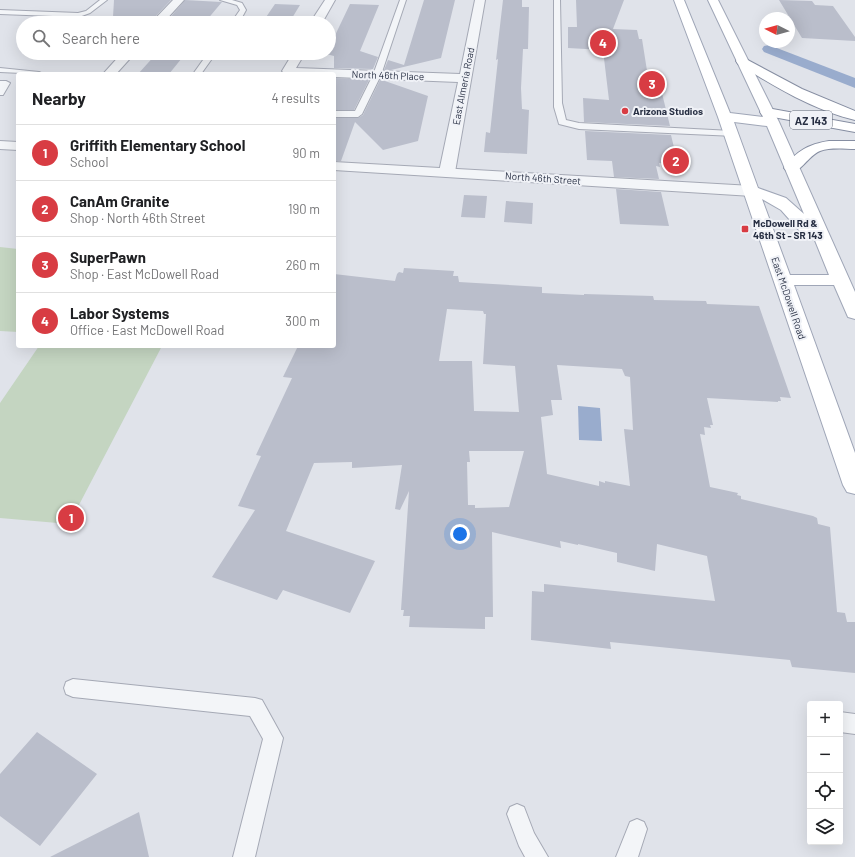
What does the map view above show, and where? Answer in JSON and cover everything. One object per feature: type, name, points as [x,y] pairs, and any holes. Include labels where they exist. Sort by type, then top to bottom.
[{"type":"main road","name":"East McDowell Road","points":[[680,0],[724,112],[783,280],[853,471]]},
{"type":"main road","points":[[713,0],[770,117],[855,313]]},
{"type":"main road","points":[[742,61],[796,93],[827,107],[855,116]]},
{"type":"main road","name":"AZ 143","points":[[724,112],[855,128]]},
{"type":"main road","name":"AZ 143","points":[[770,117],[855,139]]},
{"type":"main road","points":[[792,168],[806,153],[817,148],[834,145],[855,145]]},
{"type":"main road","points":[[752,191],[772,197],[793,210],[830,255]]},
{"type":"main road","points":[[783,280],[840,280]]},
{"type":"street","points":[[164,16],[179,0]]},
{"type":"street","points":[[320,16],[330,0]]},
{"type":"street","name":"East Almeria Road","points":[[447,172],[480,0]]},
{"type":"street","points":[[111,72],[122,60]]},
{"type":"street","name":"North 46th Place","points":[[295,60],[288,71],[310,72]]},
{"type":"street","name":"North 46th Place","points":[[336,73],[464,78]]},
{"type":"street","points":[[0,145],[16,146]]},
{"type":"street","name":"North 46th Street","points":[[336,166],[752,191]]},
{"type":"lane","points":[[0,12],[79,15],[88,12],[104,0]]},
{"type":"lane","points":[[223,0],[240,4],[243,10],[239,16]]},
{"type":"lane","points":[[336,114],[358,114],[378,75],[403,0]]},
{"type":"lane","points":[[557,0],[560,84],[557,110],[562,122],[579,126],[732,134]]},
{"type":"lane","points":[[198,72],[207,60]]},
{"type":"lane","points":[[0,70],[20,72]]},
{"type":"lane","points":[[0,83],[6,84],[0,93]]},
{"type":"lane","points":[[73,688],[255,707],[273,738],[244,857]]},
{"type":"lane","points":[[843,722],[855,724]]},
{"type":"lane","points":[[517,814],[526,839],[536,857]]},
{"type":"lane","points":[[627,857],[637,829]]},
{"type":"green space","points":[[0,247],[16,249],[16,332],[0,331]]},
{"type":"green space","points":[[38,348],[161,348],[69,524],[0,518],[0,403]]},
{"type":"water","points":[[578,406],[600,408],[602,441],[579,440]]},
{"type":"building","points":[[114,0],[171,0],[156,16],[113,16]]},
{"type":"building","points":[[185,0],[222,2],[210,16],[171,16]]},
{"type":"building","points":[[424,0],[455,0],[441,58],[391,70],[384,70],[388,60],[404,65]]},
{"type":"building","points":[[503,0],[522,0],[522,7],[529,7],[528,49],[523,49],[521,88],[522,109],[529,110],[527,154],[484,152],[486,132],[490,133]]},
{"type":"building","points":[[576,0],[624,0],[613,29],[637,30],[639,39],[642,39],[648,77],[658,77],[670,126],[584,122],[583,98],[609,100],[603,50],[568,48],[568,27],[577,27]]},
{"type":"building","points":[[779,0],[812,1],[815,5],[833,6],[855,37],[855,41],[802,38],[795,26],[795,12],[786,12]]},
{"type":"building","points":[[275,4],[300,5],[293,16],[267,16]]},
{"type":"building","points":[[350,4],[379,5],[360,51],[378,57],[373,69],[334,68],[334,60],[336,60],[336,33]]},
{"type":"building","points":[[151,60],[180,60],[171,72],[140,72]]},
{"type":"building","points":[[336,78],[369,80],[354,110],[336,110]]},
{"type":"building","points":[[380,80],[428,96],[418,141],[383,150],[355,122],[341,161],[336,161],[336,118],[358,118],[363,115]]},
{"type":"building","points":[[585,131],[671,135],[678,164],[659,163],[660,167],[656,166],[659,179],[614,177],[612,161],[587,160]]},
{"type":"building","points":[[616,189],[661,192],[669,226],[620,224]]},
{"type":"building","points":[[464,195],[487,196],[485,218],[461,217]]},
{"type":"building","points":[[506,201],[533,203],[532,224],[504,222]]},
{"type":"building","points":[[404,268],[454,271],[453,276],[458,276],[459,282],[542,287],[542,293],[653,296],[654,300],[706,301],[707,304],[759,306],[791,398],[780,397],[781,401],[778,402],[707,398],[713,425],[710,425],[711,428],[704,427],[705,435],[700,434],[710,487],[738,493],[737,495],[741,496],[741,499],[813,516],[817,518],[818,524],[830,527],[837,612],[845,613],[847,622],[855,622],[855,673],[792,667],[790,660],[610,642],[611,649],[531,640],[532,591],[544,592],[544,584],[715,601],[707,556],[657,544],[655,571],[617,562],[617,553],[560,541],[561,548],[492,532],[493,617],[485,617],[485,629],[409,627],[410,616],[403,616],[404,610],[401,610],[409,491],[400,510],[395,509],[402,465],[352,468],[352,462],[314,463],[286,531],[375,561],[350,613],[283,590],[277,600],[212,577],[255,510],[238,506],[261,456],[256,455],[292,378],[283,377],[297,348],[336,348],[336,274],[395,281],[399,272],[403,273]],"holes":[[[447,309],[483,311],[484,314],[486,314],[483,364],[515,366],[519,412],[474,411],[472,361],[439,361]],[[557,365],[622,369],[625,376],[630,377],[633,430],[624,429],[630,486],[605,481],[605,483],[599,481],[599,486],[547,474],[541,417],[553,415],[551,400],[562,400]],[[469,451],[524,451],[509,507],[475,508],[475,505],[468,505],[467,462],[470,462]]]},
{"type":"building","points":[[37,732],[97,774],[40,846],[0,816],[0,774]]},
{"type":"building","points":[[139,812],[149,857],[50,857]]},
{"type":"waterway","points":[[769,49],[855,83]]},
{"type":"place","name":"Labor Systems","points":[[603,43]]},
{"type":"place","name":"SuperPawn","points":[[652,84]]},
{"type":"place","name":"Arizona Studios","points":[[625,111]]},
{"type":"place","name":"CanAm Granite","points":[[676,161]]},
{"type":"place","name":"McDowell Rd & 46th St - SR 143","points":[[745,229]]},
{"type":"place","name":"Griffith Elementary School","points":[[71,518]]}]
